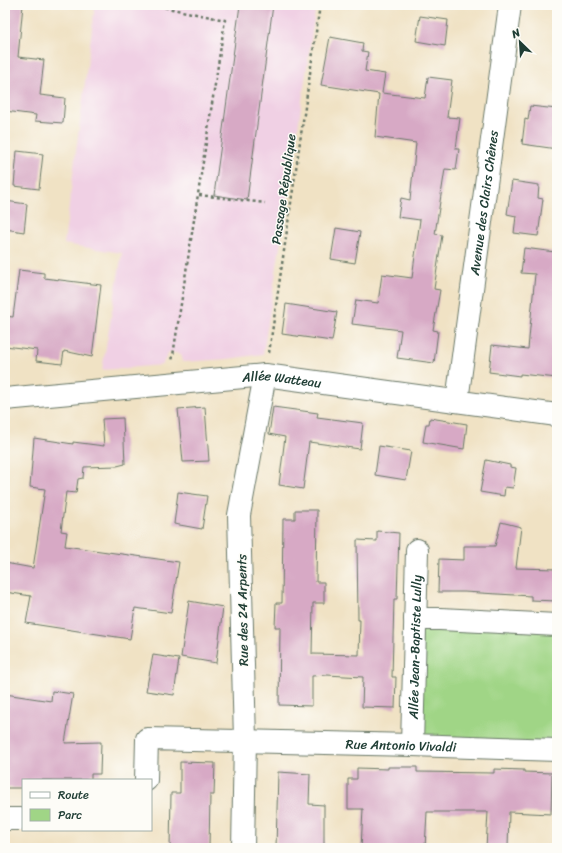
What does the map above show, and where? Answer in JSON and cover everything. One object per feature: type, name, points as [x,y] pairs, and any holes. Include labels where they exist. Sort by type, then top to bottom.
[{"type":"street","name":"Avenue des Clairs Chênes","points":[[457,401],[510,5]]},
{"type":"street","name":"Allée Watteau","points":[[5,399],[265,375],[557,415]]},
{"type":"street","name":"Rue des 24 Arpents","points":[[243,848],[245,740],[239,515],[265,375]]},
{"type":"street","name":"Allée Jean-Baptiste Lully","points":[[412,745],[417,550]]},
{"type":"street","points":[[415,619],[448,619],[557,625]]},
{"type":"street","name":"Rue Antonio Vivaldi","points":[[146,779],[148,740],[245,740],[557,750]]},
{"type":"street","points":[[5,819],[22,819]]},
{"type":"path","points":[[153,5],[225,20],[199,195],[168,384]]},
{"type":"path","name":"Passage République","points":[[265,375],[320,5]]},
{"type":"path","points":[[199,195],[265,203]]},
{"type":"shaded area","points":[[95,5],[316,5],[263,354],[228,359],[183,362],[181,354],[169,352],[162,365],[102,370],[122,253],[64,244]]},
{"type":"green space","points":[[415,619],[557,625],[557,750],[412,745]]},
{"type":"building","points":[[5,5],[23,5],[18,57],[44,60],[40,95],[65,98],[63,123],[35,121],[36,115],[5,111]]},
{"type":"building","points":[[240,5],[273,5],[247,200],[214,195]]},
{"type":"building","points":[[420,16],[448,20],[445,46],[416,41]]},
{"type":"building","points":[[330,37],[363,43],[362,51],[368,52],[365,71],[385,74],[382,93],[425,98],[428,77],[452,80],[447,117],[460,118],[456,149],[459,149],[456,170],[445,169],[435,234],[442,235],[434,289],[440,290],[433,330],[438,331],[434,363],[397,358],[401,330],[352,324],[356,300],[378,303],[382,274],[412,278],[420,220],[398,217],[401,198],[410,200],[416,143],[375,137],[379,94],[321,85]]},
{"type":"building","points":[[530,106],[557,109],[557,149],[522,144],[525,119],[528,120]]},
{"type":"building","points":[[17,151],[43,154],[39,189],[14,186]]},
{"type":"building","points":[[512,181],[539,185],[538,198],[543,199],[538,236],[514,233],[516,216],[507,214]]},
{"type":"building","points":[[5,201],[27,204],[24,232],[5,229]]},
{"type":"building","points":[[336,228],[360,232],[355,263],[331,259]]},
{"type":"building","points":[[524,248],[555,252],[554,262],[557,262],[557,378],[520,374],[520,376],[489,372],[492,345],[528,349],[535,274],[521,273]]},
{"type":"building","points":[[19,270],[44,273],[44,278],[101,285],[92,357],[64,351],[62,364],[36,361],[37,350],[5,346],[5,316],[13,317]]},
{"type":"building","points":[[286,304],[337,312],[332,341],[282,334]]},
{"type":"building","points":[[205,407],[209,461],[183,462],[178,409]]},
{"type":"building","points":[[273,407],[318,413],[317,417],[363,423],[360,449],[309,442],[303,489],[279,485],[285,437],[269,434]]},
{"type":"building","points":[[123,418],[125,464],[117,466],[84,467],[83,478],[78,479],[76,493],[66,492],[61,531],[67,532],[65,546],[179,562],[171,613],[135,608],[130,639],[26,623],[31,596],[5,592],[5,563],[33,568],[45,489],[30,487],[34,438],[73,444],[73,442],[104,446],[102,419]]},
{"type":"building","points":[[430,418],[467,424],[464,449],[423,442],[426,424],[429,424]]},
{"type":"building","points":[[379,446],[411,451],[406,480],[375,475]]},
{"type":"building","points":[[486,460],[510,465],[510,467],[516,468],[513,488],[505,487],[504,496],[480,492]]},
{"type":"building","points":[[178,492],[207,496],[202,529],[174,524]]},
{"type":"building","points":[[295,510],[317,510],[316,582],[324,582],[324,603],[313,603],[312,654],[359,655],[360,620],[358,620],[357,540],[377,541],[377,531],[399,533],[397,599],[394,599],[392,677],[396,677],[395,708],[362,707],[363,677],[327,675],[312,676],[312,706],[279,705],[280,627],[275,627],[276,603],[282,603],[283,519],[295,519]]},
{"type":"building","points":[[501,522],[521,527],[516,568],[557,569],[557,601],[531,600],[531,596],[438,592],[439,559],[464,560],[464,546],[495,546]]},
{"type":"building","points":[[189,601],[223,607],[216,663],[181,657]]},
{"type":"building","points":[[153,655],[179,659],[174,695],[146,691]]},
{"type":"building","points":[[52,691],[73,694],[65,743],[101,742],[100,774],[91,774],[91,779],[22,779],[22,788],[5,788],[5,694],[51,701]]},
{"type":"building","points":[[180,762],[215,763],[214,795],[210,795],[209,848],[170,848],[171,793],[180,793]]},
{"type":"building","points":[[388,767],[417,767],[417,772],[494,773],[494,769],[552,773],[551,814],[509,812],[508,848],[486,848],[488,812],[427,812],[425,848],[361,848],[363,809],[348,809],[348,779],[357,779],[357,768],[388,769]]},
{"type":"building","points":[[278,772],[310,774],[309,804],[324,805],[324,848],[276,848]]}]
